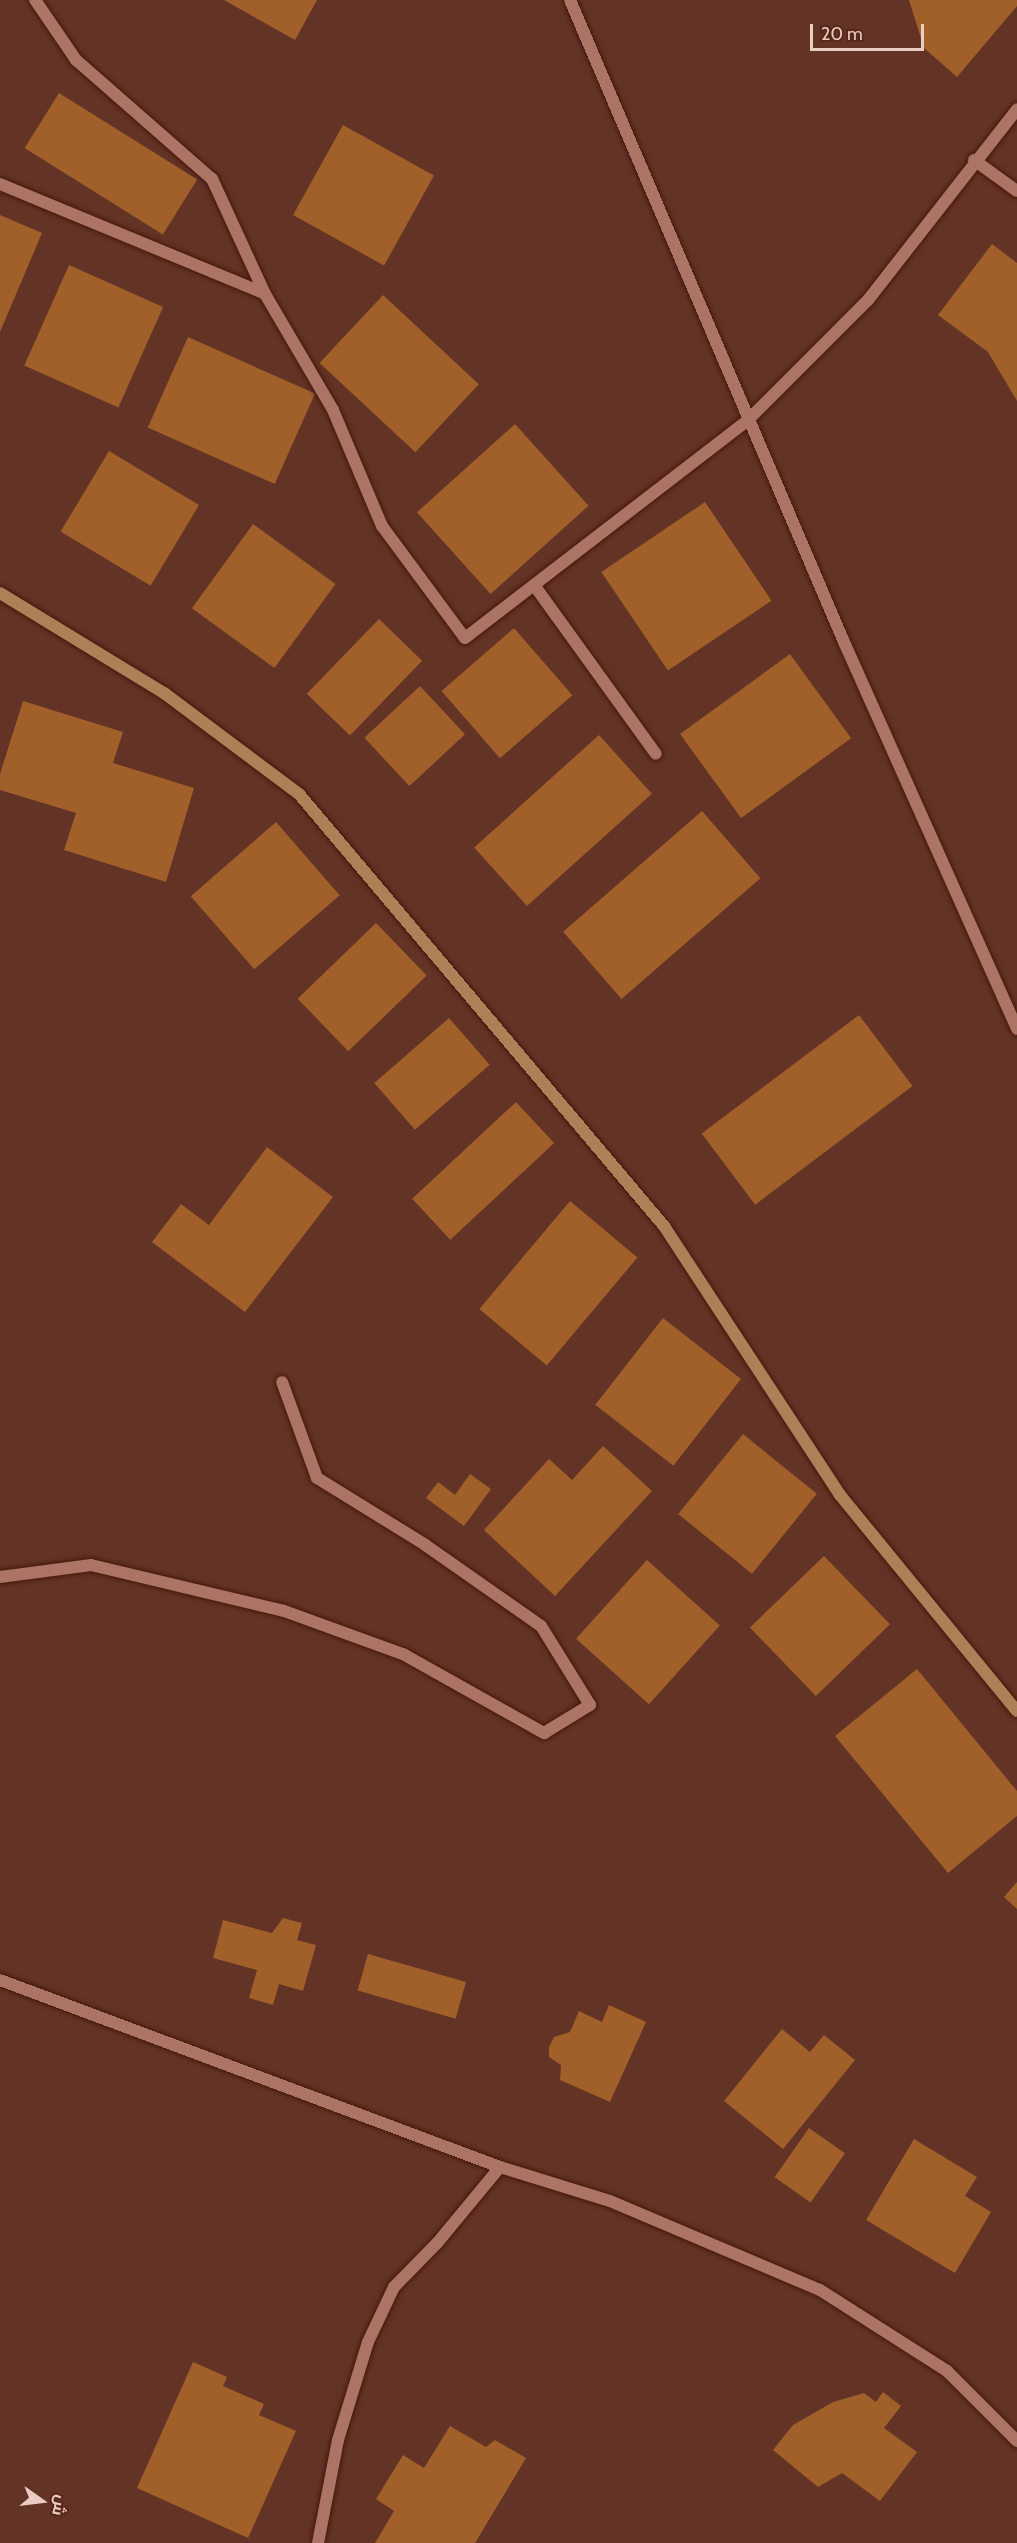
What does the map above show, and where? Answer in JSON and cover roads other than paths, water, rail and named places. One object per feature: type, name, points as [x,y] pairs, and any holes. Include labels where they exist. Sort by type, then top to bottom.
[{"type":"main road","points":[[0,593],[164,693],[298,794],[664,1226],[840,1495],[1017,1711]]},
{"type":"street","points":[[35,0],[76,60],[212,179],[265,294],[333,410],[382,525],[465,638],[748,420],[868,300],[974,160],[1017,109]]},
{"type":"street","points":[[570,0],[748,420],[1015,1018]]},
{"type":"street","points":[[974,160],[1017,190]]},
{"type":"street","points":[[0,184],[265,294]]},
{"type":"street","points":[[534,585],[656,754]]},
{"type":"street","points":[[0,1577],[91,1565],[284,1611],[403,1654],[544,1733],[590,1705],[541,1626],[424,1544],[317,1478],[282,1382]]},
{"type":"street","points":[[0,1980],[500,2167],[610,2201],[820,2290],[947,2371],[1017,2441]]},
{"type":"street","points":[[318,2543],[338,2440],[368,2342],[394,2287],[438,2242],[500,2167]]}]
